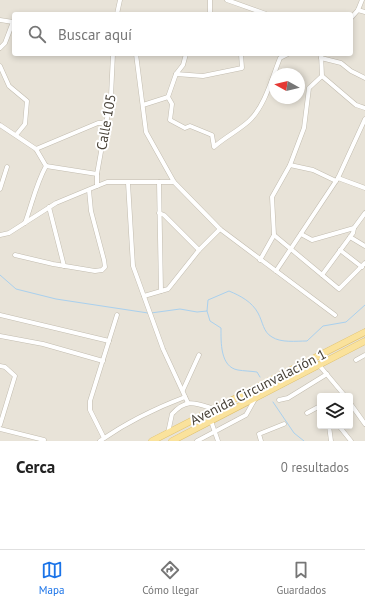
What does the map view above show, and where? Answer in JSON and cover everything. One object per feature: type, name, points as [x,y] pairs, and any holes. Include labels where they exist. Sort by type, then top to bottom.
[{"type":"main road","name":"Avenida Circunvalación 1","points":[[152,441],[365,332]]},
{"type":"main road","name":"Avenida Circunvalación 1","points":[[172,441],[365,342]]},
{"type":"street","points":[[117,12],[120,0]]},
{"type":"street","points":[[210,0],[210,12]]},
{"type":"street","points":[[227,0],[260,12]]},
{"type":"street","points":[[353,16],[358,10],[362,0]]},
{"type":"street","points":[[358,10],[365,12]]},
{"type":"street","points":[[0,20],[12,22]]},
{"type":"street","points":[[0,48],[5,43],[12,25]]},
{"type":"street","name":"Calle 105","points":[[64,266],[99,271],[105,267],[100,241],[91,211],[93,188],[97,174],[113,79],[113,56]]},
{"type":"street","points":[[136,56],[148,138],[163,160],[174,182],[220,229],[335,315]]},
{"type":"street","points":[[185,56],[183,65],[176,74],[168,97],[172,104],[170,120],[185,128],[190,126],[212,135],[214,147],[227,136],[250,121],[260,105],[280,58],[284,56]]},
{"type":"street","points":[[176,74],[203,76],[242,68],[241,56]]},
{"type":"street","points":[[260,260],[274,235],[272,198],[290,165],[304,128],[308,91],[322,76],[321,56],[341,63],[351,71],[365,78]]},
{"type":"street","points":[[0,66],[9,86],[27,101],[25,124],[16,134]]},
{"type":"street","points":[[322,76],[356,105],[365,108]]},
{"type":"street","points":[[143,105],[168,97]]},
{"type":"street","points":[[276,271],[337,180],[365,118]]},
{"type":"street","points":[[36,149],[98,123],[106,122]]},
{"type":"street","points":[[0,125],[16,134],[36,149],[46,166]]},
{"type":"street","points":[[290,165],[313,170],[337,180],[365,188]]},
{"type":"street","points":[[0,189],[7,166]]},
{"type":"street","points":[[46,166],[97,174]]},
{"type":"street","points":[[24,224],[39,180],[46,166]]},
{"type":"street","points":[[0,234],[5,234],[24,224],[56,203],[108,182],[174,182]]},
{"type":"street","points":[[128,182],[131,262],[163,349],[188,403]]},
{"type":"street","points":[[159,182],[161,291]]},
{"type":"street","points":[[15,254],[64,266],[49,207]]},
{"type":"street","points":[[159,213],[164,215],[199,250]]},
{"type":"street","points":[[322,275],[350,237],[354,228],[365,213]]},
{"type":"street","points":[[301,234],[312,240],[354,228]]},
{"type":"street","points":[[144,296],[168,288],[199,250],[220,229]]},
{"type":"street","points":[[274,235],[339,289],[364,265],[340,250]]},
{"type":"street","points":[[350,237],[365,246]]},
{"type":"street","points":[[0,314],[109,341]]},
{"type":"street","points":[[117,316],[89,404],[102,440],[158,408],[186,397]]},
{"type":"street","points":[[0,336],[43,344],[103,361]]},
{"type":"street","points":[[183,390],[199,355]]},
{"type":"street","points":[[356,360],[365,355]]},
{"type":"street","points":[[319,365],[343,393]]},
{"type":"street","points":[[0,366],[5,367],[15,376],[0,425]]},
{"type":"street","points":[[279,400],[288,398],[327,374]]},
{"type":"street","points":[[198,441],[246,415],[255,398]]},
{"type":"street","points":[[168,433],[172,414],[188,403],[198,404],[214,409]]},
{"type":"street","points":[[353,407],[365,424]]},
{"type":"street","points":[[307,413],[317,408]]},
{"type":"street","points":[[211,421],[218,441]]},
{"type":"street","points":[[262,441],[259,434],[284,424]]},
{"type":"street","points":[[0,429],[44,440]]},
{"type":"street","points":[[329,429],[331,441]]},
{"type":"street","points":[[341,429],[351,441]]},
{"type":"shaded area","points":[[0,0],[365,0],[365,441],[0,441]]},
{"type":"waterway","points":[[0,275],[16,289],[56,299],[148,313]]},
{"type":"waterway","points":[[151,313],[180,309],[197,312],[207,311],[208,300],[229,291],[242,297],[253,306],[258,313],[265,330],[272,337],[284,341],[307,341],[323,326],[346,322],[365,305]]},
{"type":"waterway","points":[[207,311],[210,321],[221,328],[223,353],[228,364],[232,368],[238,370],[257,372],[260,377]]},
{"type":"waterway","points":[[273,402],[294,433],[304,441]]}]
